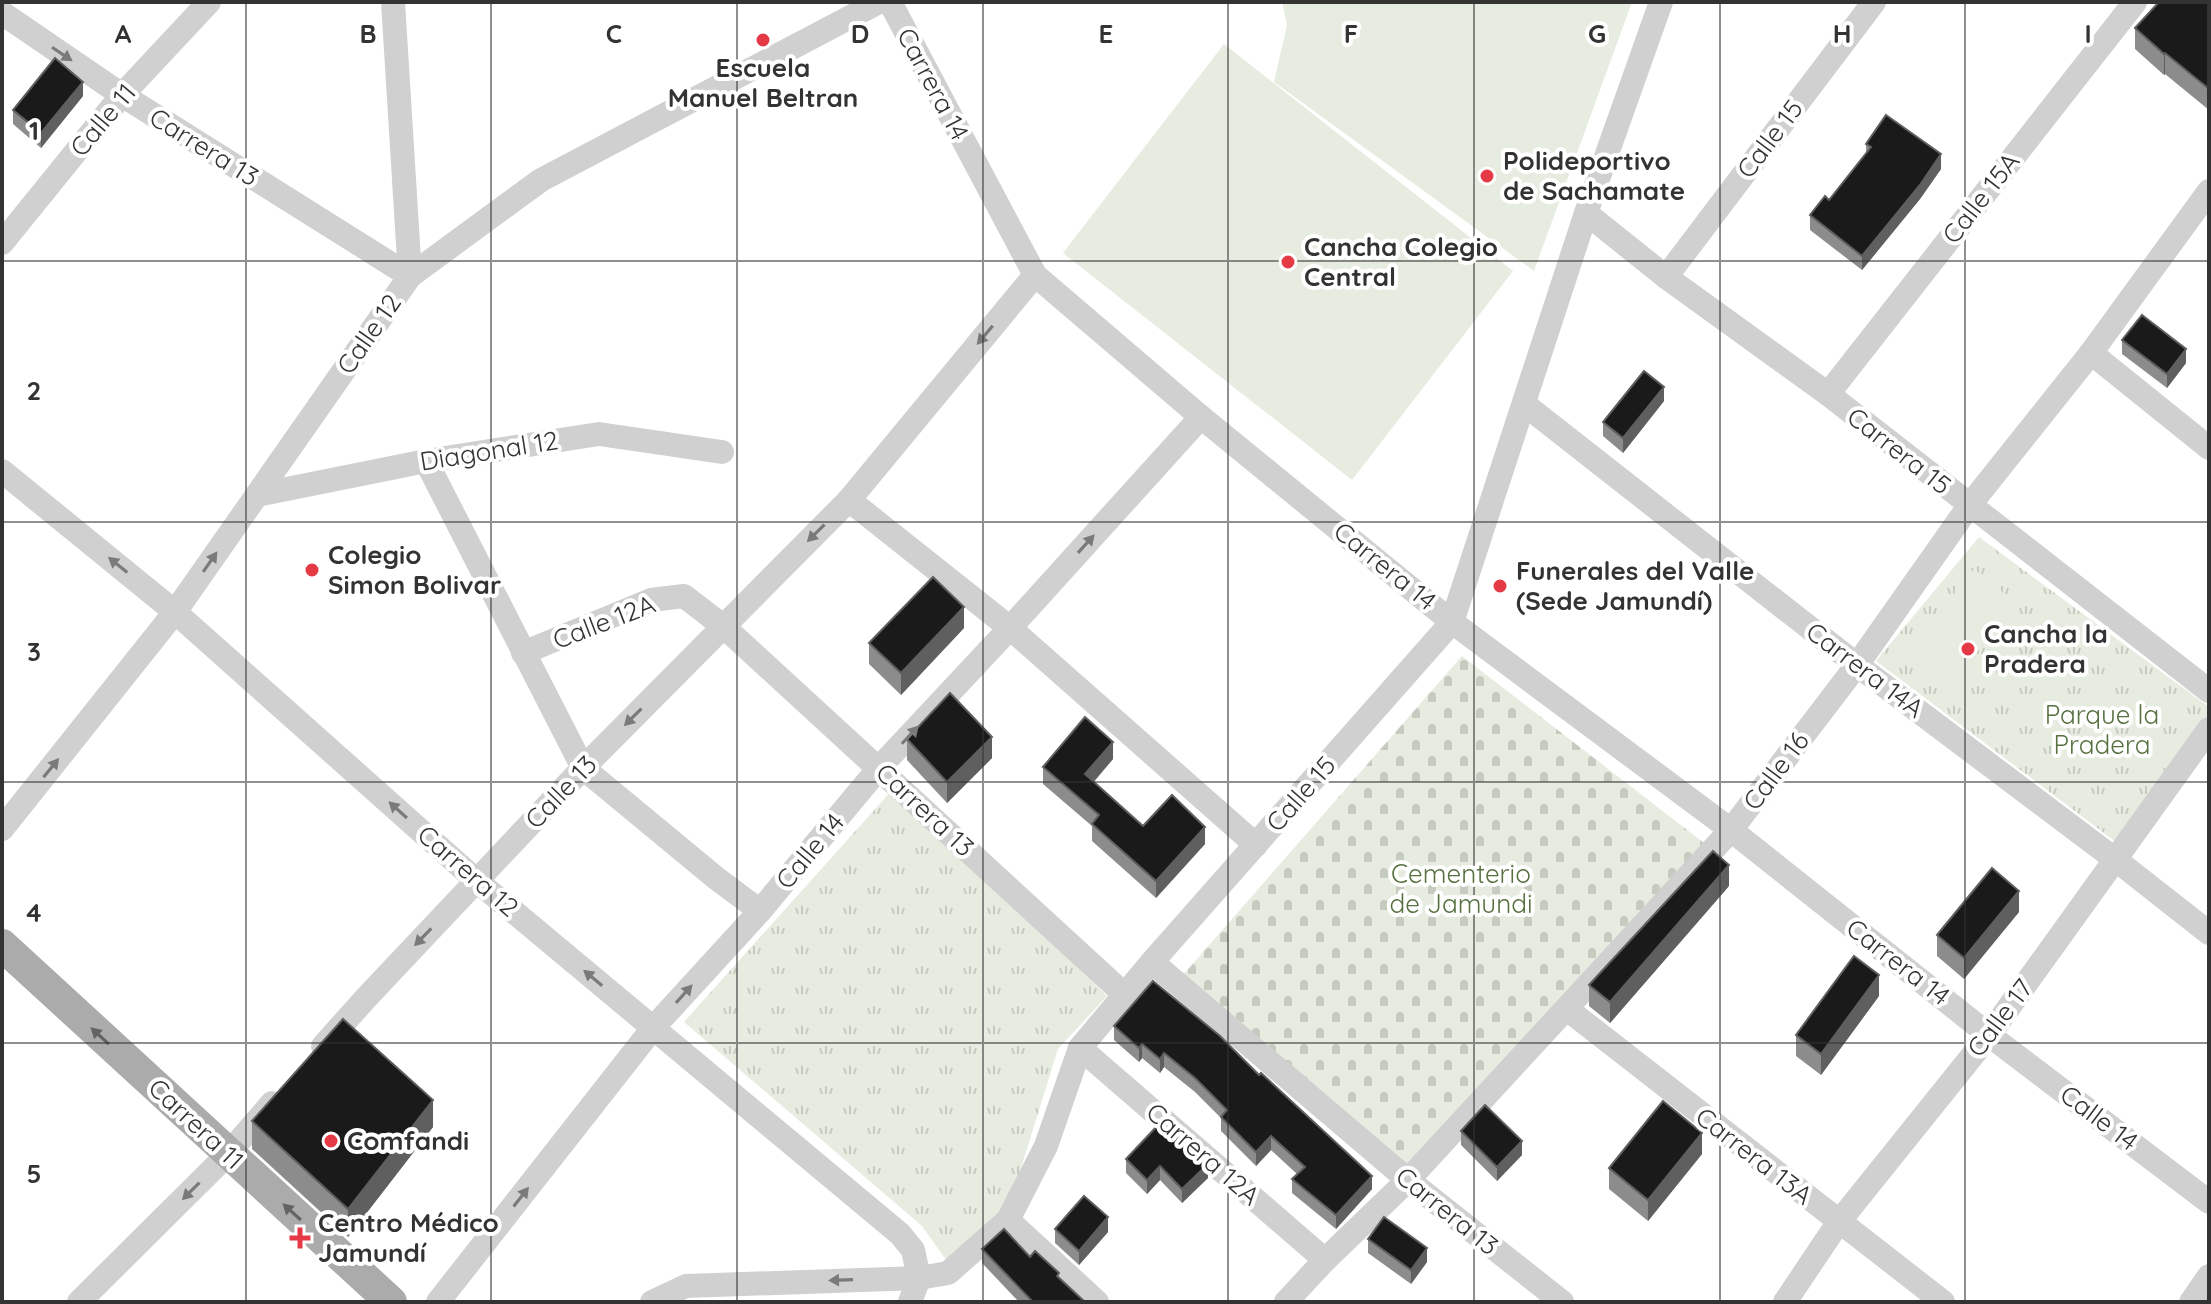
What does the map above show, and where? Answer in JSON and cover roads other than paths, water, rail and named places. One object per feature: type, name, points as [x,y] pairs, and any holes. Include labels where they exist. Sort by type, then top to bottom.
[{"type":"main road","name":"Carrera 11","points":[[2,945],[391,1302]]},
{"type":"street","name":"Calle 11","points":[[2,243],[122,95],[209,2]]},
{"type":"street","points":[[393,2],[410,276]]},
{"type":"street","name":"Calle 12","points":[[2,829],[175,612],[410,276],[541,180],[879,2]]},
{"type":"street","name":"Carrera 14","points":[[890,2],[1035,275],[1201,417],[1452,622],[1731,830],[1989,1035]]},
{"type":"street","name":"Calle 15","points":[[652,1302],[686,1286],[919,1278],[948,1273],[1008,1220],[1046,1146],[1080,1048],[1452,622],[1586,213],[1661,2]]},
{"type":"street","name":"Calle 15","points":[[1666,277],[1874,2]]},
{"type":"street","name":"Calle 15A","points":[[1828,394],[2135,2]]},
{"type":"street","name":"Carrera 13","points":[[2,13],[122,95],[410,276]]},
{"type":"street","name":"Calle 16","points":[[1286,1302],[1408,1180],[1731,830],[1857,665],[1969,506],[2205,205]]},
{"type":"street","name":"Carrera 15","points":[[1586,213],[1666,277],[1828,394],[2209,691]]},
{"type":"street","name":"Calle 13","points":[[311,1060],[583,768],[849,500],[1035,275]]},
{"type":"street","points":[[2091,353],[2209,448]]},
{"type":"street","name":"Carrera 14A","points":[[1524,404],[1857,665],[2209,933]]},
{"type":"street","name":"Calle 14","points":[[438,1302],[653,1028],[760,911],[879,768],[1201,417]]},
{"type":"street","name":"Diagonal 12","points":[[257,495],[426,461],[599,434],[722,452]]},
{"type":"street","points":[[426,461],[583,768],[760,911]]},
{"type":"street","name":"Carrera 12","points":[[2,471],[175,612],[477,881],[900,1234],[913,1250],[919,1278]]},
{"type":"street","points":[[849,500],[1010,628],[1256,845]]},
{"type":"street","name":"Calle 12A","points":[[523,653],[651,600],[684,596],[723,626]]},
{"type":"street","name":"Carrera 13","points":[[723,626],[1125,995]]},
{"type":"street","name":"Calle 17","points":[[1785,1302],[1838,1223],[1989,1035],[2209,729]]},
{"type":"street","name":"Carrera 13","points":[[1152,962],[1408,1180],[1562,1302]]},
{"type":"street","name":"Carrera 13A","points":[[1567,1009],[1943,1302]]},
{"type":"street","name":"Calle 14","points":[[1989,1035],[2209,1202]]},
{"type":"street","name":"Carrera 12A","points":[[1080,1048],[1325,1260]]},
{"type":"street","points":[[79,1302],[228,1154],[290,1083]]},
{"type":"street","points":[[1008,1220],[1097,1302]]},
{"type":"street","points":[[2191,1302],[2209,1276]]},
{"type":"street","points":[[910,1302],[919,1278]]},
{"type":"place","name":"Escuela Manuel Beltran","points":[[763,40]]},
{"type":"place","name":"Polideportivo de Sachamate","points":[[1487,176]]},
{"type":"place","name":"Cancha Colegio Central","points":[[1288,262]]},
{"type":"place","name":"Colegio Simon Bolivar","points":[[312,570]]},
{"type":"place","name":"Funerales del Valle (Sede Jamundí)","points":[[1500,586]]},
{"type":"place","name":"Cancha la Pradera","points":[[1968,649]]},
{"type":"place","name":"Comfandi","points":[[331,1141]]},
{"type":"place","name":"Centro Médico Jamundí","points":[[300,1238]]},
{"type":"park label","name":"Parque la Pradera","points":[[2102,730]]},
{"type":"park label","name":"Cementerio de Jamundi","points":[[1461,889]]}]
